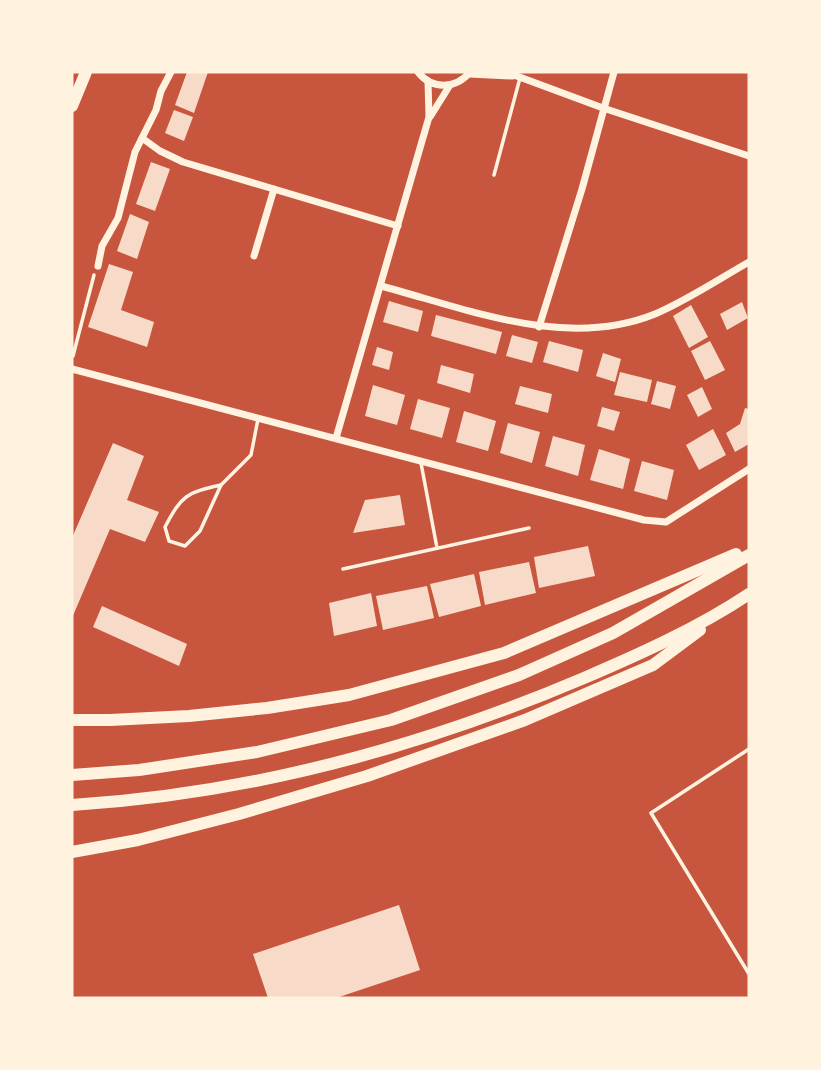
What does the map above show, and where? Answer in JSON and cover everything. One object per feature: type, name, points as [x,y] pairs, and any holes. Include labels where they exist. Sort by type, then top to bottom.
[{"type":"main road","points":[[72,106],[86,72]]},
{"type":"main road","points":[[72,720],[189,716],[267,708],[349,695],[504,653],[749,549]]},
{"type":"main road","points":[[72,775],[139,770],[257,752],[391,720],[519,675],[613,633],[749,555]]},
{"type":"main road","points":[[72,852],[138,840],[239,814],[367,776],[525,720],[653,665],[749,594]]},
{"type":"main road","points":[[72,805],[187,793],[275,777],[396,747],[530,701],[630,659],[725,610]]},
{"type":"street","points":[[98,266],[102,246],[118,218],[130,168],[171,72]]},
{"type":"street","points":[[418,72],[428,81],[442,86],[450,85]]},
{"type":"street","points":[[539,327],[582,189],[614,72]]},
{"type":"street","points":[[336,438],[429,117],[450,85],[469,73],[513,75],[749,156]]},
{"type":"street","points":[[428,81],[429,117]]},
{"type":"street","points":[[142,138],[160,151],[183,162],[398,226]]},
{"type":"street","points":[[254,256],[274,189]]},
{"type":"street","points":[[381,286],[539,327],[612,327],[655,314],[749,262]]},
{"type":"street","points":[[72,369],[644,520],[666,522],[749,469]]},
{"type":"lane","points":[[494,175],[513,75]]},
{"type":"lane","points":[[221,485],[198,490],[178,502],[165,527],[169,541],[185,546],[200,531],[221,485],[251,455],[258,418]]},
{"type":"lane","points":[[421,463],[438,548]]},
{"type":"lane","points":[[342,569],[529,528]]},
{"type":"lane","points":[[749,749],[651,813],[749,974]]},
{"type":"path","points":[[72,361],[98,266]]},
{"type":"building","points":[[187,72],[208,72],[194,113],[175,105]]},
{"type":"building","points":[[174,110],[193,117],[184,141],[165,133]]},
{"type":"building","points":[[151,162],[170,169],[155,211],[136,204]]},
{"type":"building","points":[[130,214],[149,222],[137,259],[117,251]]},
{"type":"building","points":[[109,264],[133,272],[121,310],[154,322],[147,347],[88,327]]},
{"type":"building","points":[[389,301],[423,311],[418,332],[383,322]]},
{"type":"building","points":[[742,302],[748,318],[727,330],[720,314]]},
{"type":"building","points":[[691,305],[708,337],[689,348],[673,316]]},
{"type":"building","points":[[436,315],[502,332],[496,354],[431,336]]},
{"type":"building","points":[[512,335],[538,342],[532,363],[506,356]]},
{"type":"building","points":[[549,341],[583,350],[578,372],[543,362]]},
{"type":"building","points":[[710,341],[725,370],[705,380],[691,351]]},
{"type":"building","points":[[377,347],[393,352],[389,370],[372,365]]},
{"type":"building","points":[[603,353],[621,359],[615,382],[596,376]]},
{"type":"building","points":[[441,365],[474,374],[470,393],[437,383]]},
{"type":"building","points":[[620,372],[652,380],[647,402],[614,395]]},
{"type":"building","points":[[657,381],[676,386],[670,409],[651,404]]},
{"type":"building","points":[[373,385],[405,395],[397,425],[365,416]]},
{"type":"building","points":[[520,386],[552,394],[548,413],[515,404]]},
{"type":"building","points":[[702,387],[712,409],[698,417],[687,395]]},
{"type":"building","points":[[418,399],[450,408],[442,438],[410,429]]},
{"type":"building","points":[[602,407],[620,412],[614,431],[597,426]]},
{"type":"building","points":[[745,408],[749,409],[749,444],[735,452],[726,433],[740,424]]},
{"type":"building","points":[[464,411],[496,421],[488,451],[456,442]]},
{"type":"building","points":[[508,423],[540,432],[532,463],[500,453]]},
{"type":"building","points":[[713,429],[726,455],[699,470],[686,445]]},
{"type":"building","points":[[553,436],[585,445],[578,476],[545,466]]},
{"type":"building","points":[[113,443],[144,456],[127,500],[159,512],[145,542],[110,529],[72,618],[72,538]]},
{"type":"building","points":[[599,449],[630,459],[623,489],[590,480]]},
{"type":"building","points":[[642,461],[674,470],[667,500],[634,491]]},
{"type":"building","points":[[400,495],[405,525],[353,533],[365,500]]},
{"type":"building","points":[[588,546],[595,576],[539,588],[534,557]]},
{"type":"building","points":[[529,562],[536,593],[485,605],[479,572]]},
{"type":"building","points":[[474,574],[481,606],[439,617],[430,584]]},
{"type":"building","points":[[427,586],[434,618],[383,630],[376,596]]},
{"type":"building","points":[[371,593],[377,626],[334,636],[329,603]]},
{"type":"building","points":[[102,606],[187,644],[179,666],[93,627]]},
{"type":"building","points":[[399,905],[420,970],[336,998],[268,998],[253,954]]}]
